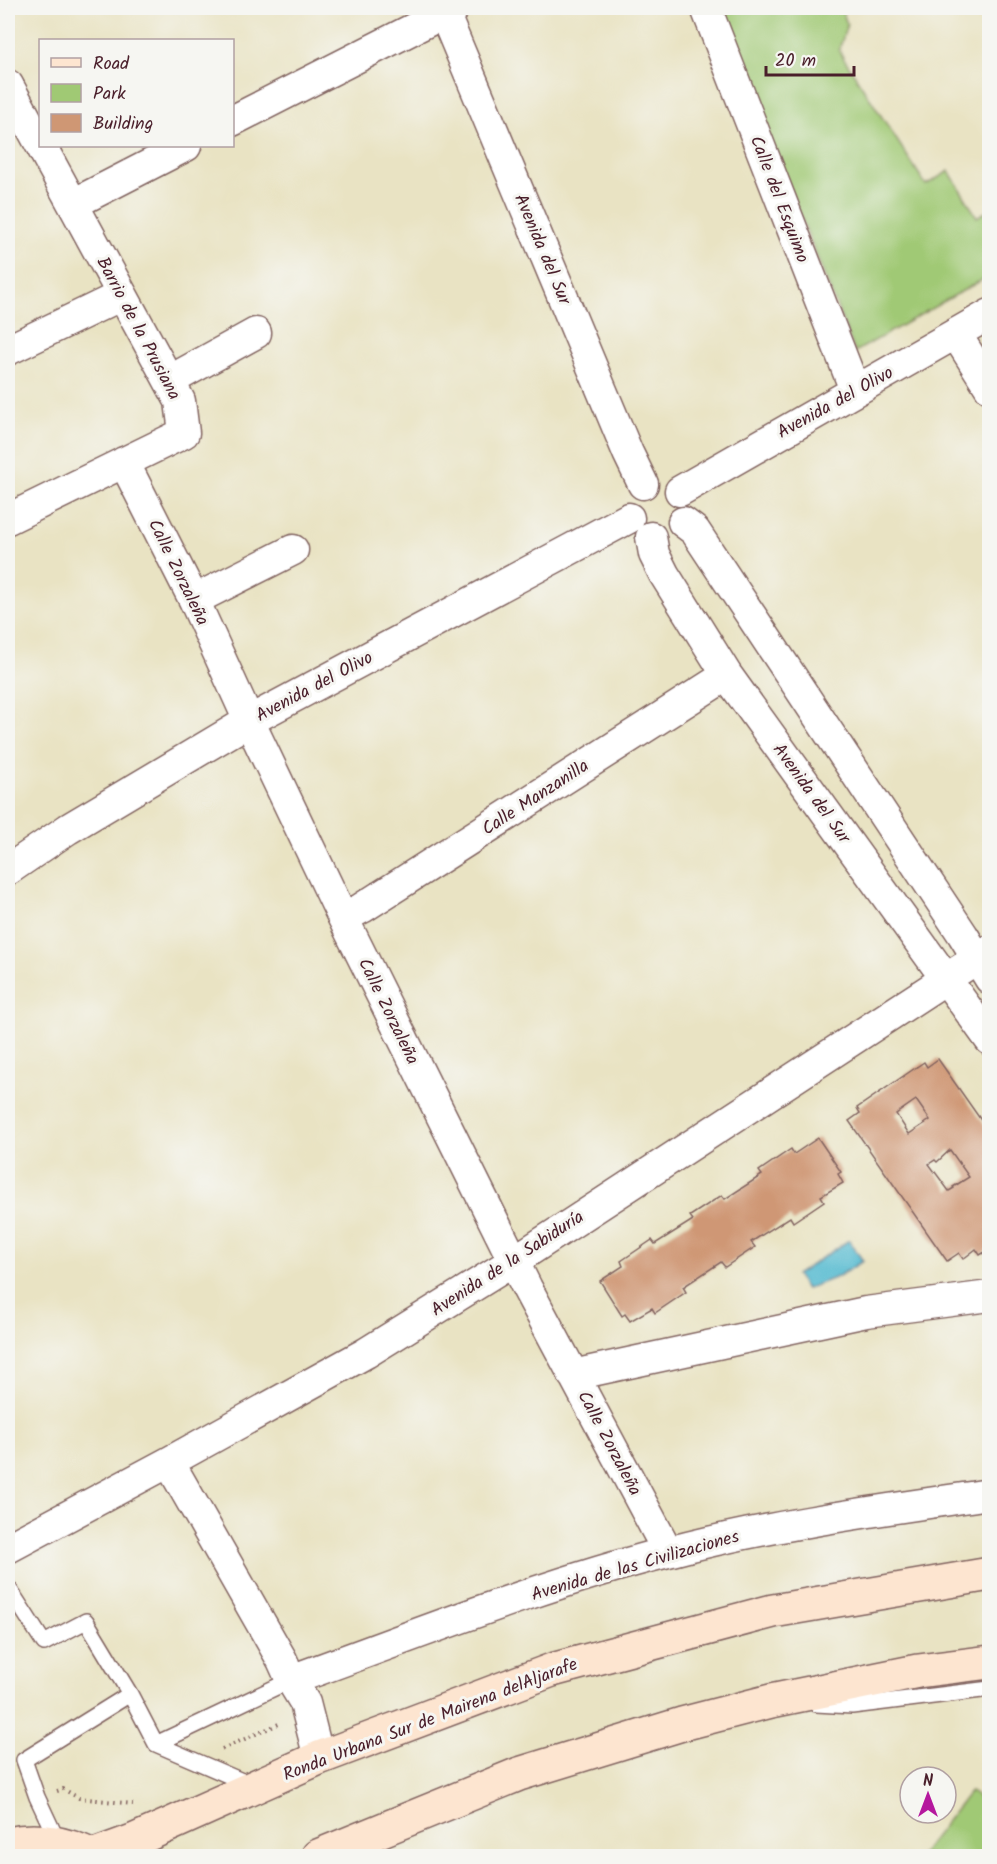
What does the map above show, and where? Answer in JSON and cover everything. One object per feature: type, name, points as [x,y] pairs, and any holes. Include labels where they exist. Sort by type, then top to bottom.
[{"type":"street","name":"Calle del Esquimo","points":[[706,8],[855,390]]},
{"type":"street","points":[[234,120],[449,10]]},
{"type":"street","name":"Avenida del Sur","points":[[449,10],[628,453],[643,484]]},
{"type":"street","name":"Barrio de la Prusiana","points":[[8,85],[39,142]]},
{"type":"street","name":"Barrio de la Prusiana","points":[[8,519],[183,433],[180,400],[42,147]]},
{"type":"street","points":[[73,204],[184,147]]},
{"type":"street","points":[[8,350],[122,295]]},
{"type":"street","name":"Avenida del Olivo","points":[[680,490],[990,314]]},
{"type":"street","points":[[169,381],[256,333]]},
{"type":"street","points":[[956,334],[990,388]]},
{"type":"street","name":"Calle Zorzaleña","points":[[124,462],[194,600],[343,918],[514,1261],[668,1552]]},
{"type":"street","points":[[656,480],[669,482],[680,490],[685,500],[686,511],[683,522],[675,532],[664,537],[640,527],[628,505],[633,492],[643,484],[656,480]]},
{"type":"street","points":[[683,522],[695,531],[956,926],[985,963]]},
{"type":"street","name":"Avenida del Olivo","points":[[8,870],[68,829],[249,721],[640,527]]},
{"type":"street","name":"Avenida del Sur","points":[[640,527],[664,574],[727,675],[990,1040]]},
{"type":"street","points":[[194,600],[293,550]]},
{"type":"street","name":"Calle Manzanilla","points":[[343,918],[727,675]]},
{"type":"street","name":"Avenida de la Sabiduría","points":[[8,1548],[366,1353],[514,1261],[946,979],[985,963]]},
{"type":"street","points":[[573,1375],[866,1312],[990,1296]]},
{"type":"street","points":[[169,1462],[305,1703],[319,1758]]},
{"type":"street","name":"Avenida de las Civilizaciones","points":[[291,1680],[486,1608],[668,1552],[773,1528],[990,1494]]},
{"type":"street","name":"Ronda Urbana Sur de Mairena delAljarafe","points":[[13,1838],[58,1842],[93,1856],[319,1758],[563,1667],[773,1611],[990,1574]]},
{"type":"street","points":[[318,1857],[519,1774],[682,1724],[771,1701],[918,1671],[990,1662]]},
{"type":"lane","points":[[8,1587],[44,1643],[86,1621],[130,1694],[156,1744],[253,1787]]},
{"type":"lane","points":[[156,1744],[291,1680]]},
{"type":"lane","points":[[771,1701],[852,1706],[990,1689]]},
{"type":"lane","points":[[58,1842],[24,1760],[55,1743],[130,1694]]},
{"type":"green space","points":[[717,8],[841,8],[847,24],[839,51],[926,185],[949,171],[977,217],[989,210],[989,276],[855,352]]},
{"type":"green space","points":[[970,1791],[989,1806],[989,1856],[920,1856],[944,1825],[958,1825],[958,1807]]},
{"type":"water","points":[[849,1240],[863,1261],[837,1277],[806,1289],[796,1275]]},
{"type":"building","points":[[938,1059],[990,1133],[990,1249],[980,1255],[976,1249],[963,1259],[959,1253],[947,1261],[849,1121],[860,1113],[857,1108],[924,1062],[927,1067]],"holes":[[[916,1100],[930,1120],[909,1134],[896,1114]],[[950,1150],[969,1177],[949,1191],[929,1164],[935,1160],[937,1162]]]},
{"type":"building","points":[[818,1138],[841,1172],[838,1174],[843,1183],[821,1196],[824,1201],[793,1222],[790,1217],[751,1242],[755,1247],[725,1267],[721,1262],[683,1287],[686,1292],[655,1313],[652,1308],[630,1321],[625,1314],[622,1316],[600,1281],[623,1266],[621,1261],[652,1240],[655,1244],[693,1220],[690,1216],[722,1195],[725,1199],[762,1175],[759,1171],[791,1149],[794,1154]]}]
